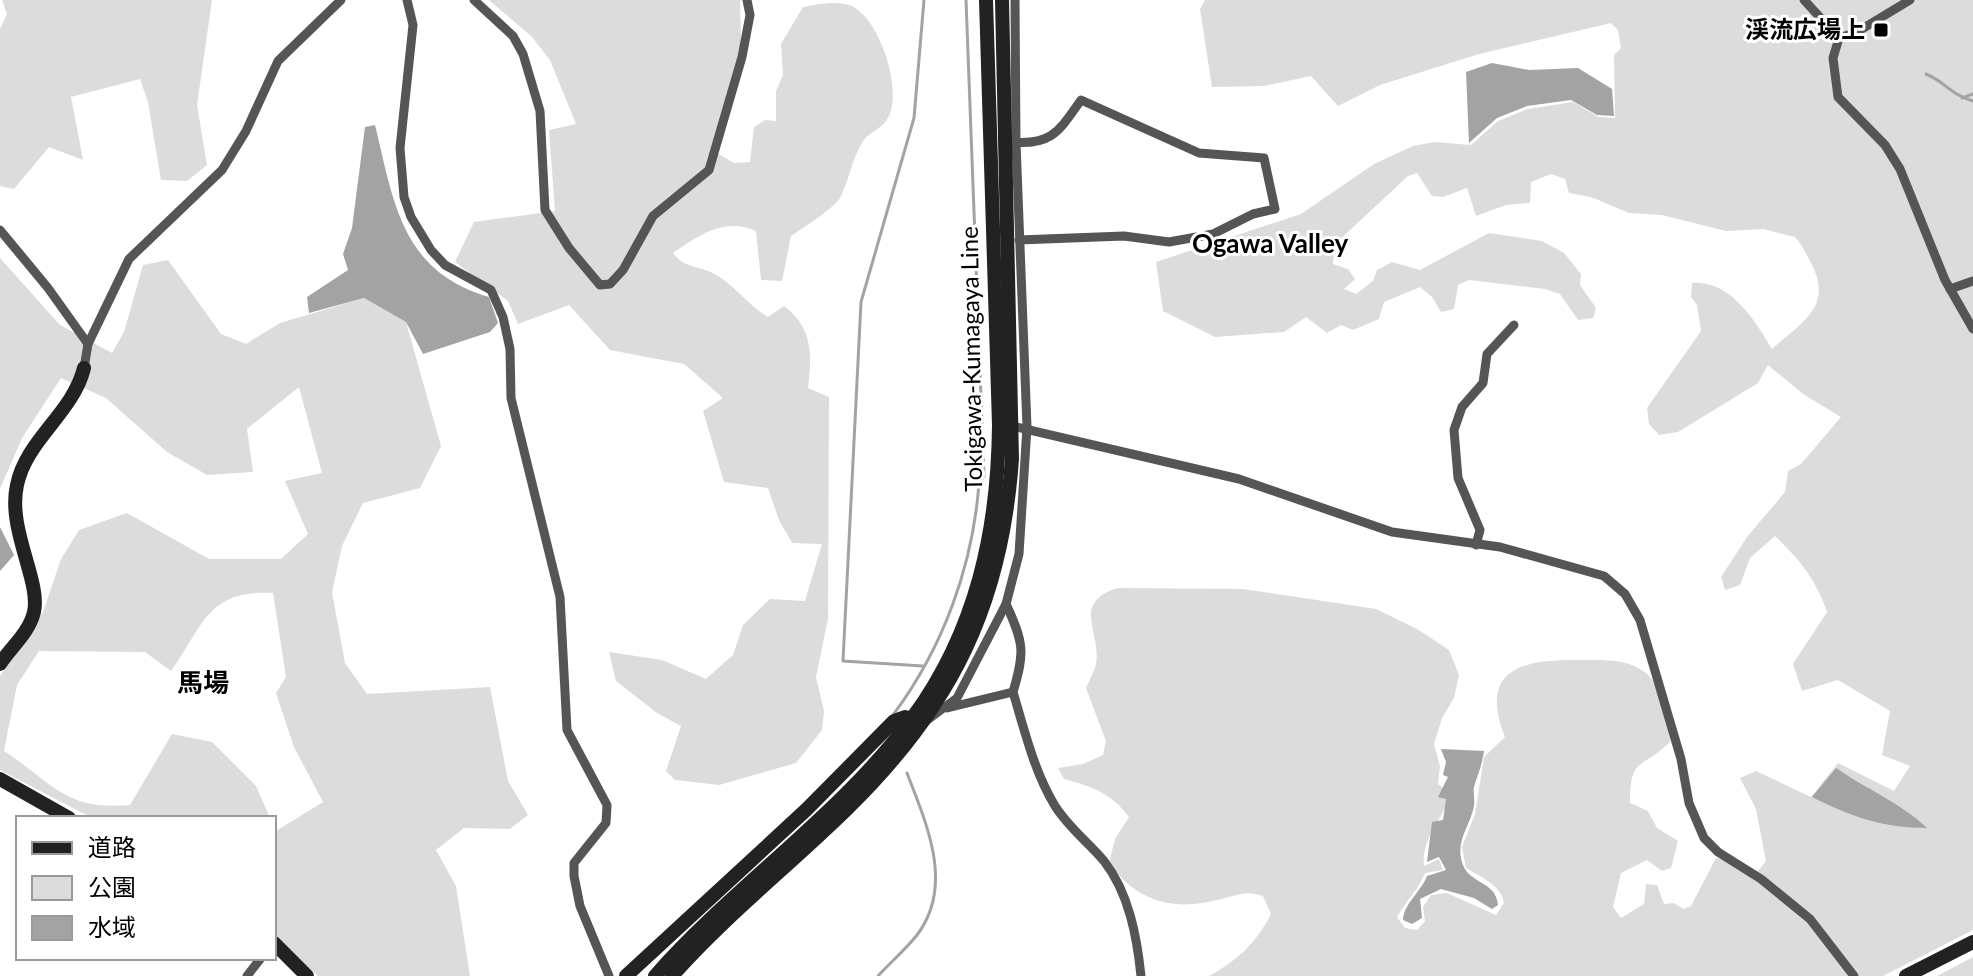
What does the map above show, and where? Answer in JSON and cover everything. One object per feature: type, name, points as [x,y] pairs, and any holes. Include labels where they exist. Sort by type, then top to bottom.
[{"type":"main road","name":"Tokigawa-Kumagaya Line","points":[[986,0],[1013,426]]},
{"type":"main road","name":"Tokigawa-Kumagaya Line","points":[[672,976],[741,906],[847,809],[902,751],[953,649],[979,583],[1013,426],[1009,142],[1002,0]]},
{"type":"main road","points":[[0,664],[26,631],[34,612],[15,517],[20,472],[75,391],[84,368]]},
{"type":"main road","points":[[626,976],[807,809],[894,721],[913,725]]},
{"type":"main road","name":"Tokigawa-Kumagaya Line","points":[[655,976],[729,899],[913,725]]},
{"type":"main road","points":[[0,779],[65,816]]},
{"type":"main road","points":[[1906,976],[1973,942]]},
{"type":"main road","points":[[276,945],[307,976]]},
{"type":"street","points":[[84,368],[88,344],[129,259],[222,170],[246,131],[278,61],[341,0]]},
{"type":"street","points":[[407,0],[413,25],[400,148],[404,197],[411,217],[431,250],[445,265],[491,290],[503,317],[510,349],[511,398],[560,597],[567,730],[607,805],[606,823],[574,863],[574,876],[580,906],[609,976]]},
{"type":"street","points":[[474,0],[513,36],[523,54],[540,111],[545,210],[569,248],[600,285],[617,279],[653,216],[693,186],[715,159],[742,57],[750,15],[747,0]]},
{"type":"street","points":[[947,708],[957,698],[1006,604],[1019,554],[1013,426],[1019,240],[1009,142],[1015,0]]},
{"type":"street","points":[[1804,0],[1839,38]]},
{"type":"street","points":[[1839,38],[1857,32],[1910,0]]},
{"type":"street","points":[[1839,38],[1833,58],[1838,97],[1885,145],[1900,169],[1945,280],[1973,329]]},
{"type":"street","points":[[1009,142],[1042,141],[1056,135],[1081,100],[1199,153],[1264,158],[1275,209],[1253,214],[1213,234],[1169,242],[1124,236],[1019,240]]},
{"type":"street","points":[[0,230],[48,288],[88,344]]},
{"type":"street","points":[[1950,289],[1973,281]]},
{"type":"street","points":[[1476,545],[1480,530],[1463,495],[1454,459],[1454,430],[1462,407],[1483,383],[1487,354],[1514,325]]},
{"type":"street","points":[[1013,426],[1239,479],[1392,532],[1476,545],[1587,568],[1604,576],[1625,594],[1640,620],[1656,667],[1689,803],[1704,838],[1718,852],[1761,879],[1810,919],[1854,976]]},
{"type":"street","points":[[1006,604],[1022,639],[1023,659],[1013,692],[1038,777],[1072,831],[1105,862],[1127,905],[1138,943],[1141,976]]},
{"type":"street","points":[[913,725],[947,708],[1013,692]]},
{"type":"street","points":[[247,976],[259,960]]},
{"type":"green space","points":[[2,0],[212,0],[197,105],[207,165],[187,181],[161,180],[148,102],[140,79],[71,97],[83,160],[49,147],[14,189],[0,186],[0,29],[7,14]]},
{"type":"green space","points":[[489,0],[740,0],[741,44],[712,150],[734,163],[750,162],[754,127],[765,120],[776,121],[776,91],[783,75],[781,44],[803,7],[834,3],[852,6],[871,25],[886,56],[893,89],[889,116],[863,141],[840,198],[791,236],[782,281],[761,280],[756,231],[745,227],[713,230],[673,253],[688,265],[718,276],[768,317],[784,306],[794,314],[808,342],[808,388],[829,397],[828,619],[816,677],[824,711],[822,730],[796,763],[719,785],[675,780],[666,771],[681,726],[657,713],[616,681],[609,652],[662,660],[706,679],[733,655],[743,625],[770,599],[805,601],[822,544],[792,543],[779,520],[768,488],[724,482],[703,411],[723,398],[684,364],[610,350],[569,305],[518,324],[508,301],[455,262],[474,222],[555,211],[549,130],[576,124],[550,60],[532,37]]},
{"type":"green space","points":[[1205,0],[1973,0],[1973,930],[1883,976],[1209,976],[1229,964],[1253,942],[1271,914],[1263,896],[1247,893],[1204,903],[1172,904],[1144,895],[1109,863],[1115,839],[1129,817],[1101,792],[1064,779],[1058,768],[1083,764],[1103,755],[1106,741],[1086,688],[1096,664],[1091,610],[1103,594],[1117,588],[1243,589],[1376,609],[1417,629],[1449,650],[1459,675],[1454,698],[1442,718],[1434,744],[1440,766],[1438,784],[1450,793],[1429,837],[1424,856],[1424,866],[1439,859],[1443,870],[1425,873],[1397,917],[1405,928],[1417,930],[1425,921],[1423,907],[1431,895],[1447,893],[1496,915],[1504,903],[1495,886],[1466,868],[1462,847],[1475,814],[1484,757],[1505,737],[1498,714],[1497,696],[1502,682],[1524,666],[1559,660],[1623,662],[1646,673],[1661,696],[1670,742],[1635,770],[1630,803],[1648,811],[1657,828],[1678,841],[1671,868],[1662,871],[1647,860],[1621,873],[1613,907],[1621,918],[1644,904],[1646,884],[1657,885],[1664,904],[1674,903],[1683,909],[1691,906],[1716,858],[1735,862],[1755,875],[1766,861],[1756,809],[1740,778],[1756,771],[1811,797],[1838,763],[1894,791],[1910,766],[1882,755],[1890,711],[1838,680],[1802,691],[1793,664],[1827,612],[1800,562],[1775,536],[1750,558],[1740,585],[1725,590],[1721,577],[1747,537],[1785,492],[1788,471],[1801,464],[1841,417],[1803,394],[1768,365],[1758,383],[1678,432],[1659,435],[1649,424],[1647,408],[1701,331],[1697,305],[1691,297],[1692,283],[1719,288],[1730,295],[1750,315],[1772,349],[1804,321],[1817,302],[1819,291],[1811,263],[1795,237],[1763,229],[1726,231],[1662,215],[1629,213],[1591,197],[1569,193],[1565,179],[1551,174],[1531,182],[1530,203],[1506,205],[1476,216],[1467,188],[1443,197],[1432,196],[1417,173],[1408,176],[1335,244],[1333,264],[1348,269],[1355,279],[1344,289],[1356,294],[1373,281],[1377,270],[1392,262],[1420,270],[1489,233],[1542,241],[1564,253],[1581,274],[1580,285],[1596,308],[1593,318],[1578,320],[1560,294],[1545,289],[1469,280],[1458,285],[1454,309],[1441,312],[1432,297],[1420,287],[1384,302],[1379,319],[1353,330],[1341,325],[1327,333],[1306,317],[1284,332],[1215,337],[1163,311],[1156,262],[1301,214],[1374,164],[1413,146],[1434,142],[1471,145],[1498,121],[1528,109],[1573,102],[1599,117],[1615,118],[1614,55],[1621,48],[1618,30],[1611,23],[1479,54],[1380,85],[1338,106],[1311,76],[1264,86],[1212,87],[1200,9]]},
{"type":"green space","points":[[0,258],[60,325],[112,353],[124,332],[143,265],[168,260],[221,334],[246,344],[280,323],[364,298],[406,322],[441,446],[420,488],[363,503],[342,546],[332,592],[345,663],[367,694],[490,687],[508,781],[528,815],[510,829],[464,828],[436,850],[456,886],[470,976],[318,976],[276,939],[276,831],[323,802],[294,747],[276,693],[286,677],[273,593],[251,593],[220,604],[200,626],[171,671],[145,652],[39,651],[17,685],[4,751],[74,799],[108,806],[130,805],[172,734],[212,742],[256,786],[269,816],[88,816],[0,770],[0,676],[43,612],[61,559],[79,530],[127,513],[209,559],[281,559],[308,534],[285,481],[322,473],[299,387],[247,429],[253,472],[207,475],[167,452],[106,398],[61,378],[22,438],[0,489]]},
{"type":"green space","points":[[1973,957],[1973,976],[1937,976]]},
{"type":"water","points":[[1492,63],[1529,70],[1578,68],[1612,89],[1614,116],[1597,115],[1571,100],[1527,106],[1497,118],[1469,143],[1466,72]]},
{"type":"water","points":[[375,125],[388,181],[406,230],[419,252],[437,270],[460,285],[489,297],[498,323],[490,332],[423,354],[406,322],[364,298],[309,313],[307,297],[348,270],[343,254],[352,228],[365,127]]},
{"type":"water","points":[[0,527],[14,555],[0,571]]},
{"type":"water","points":[[1441,749],[1484,751],[1474,787],[1474,806],[1460,849],[1466,871],[1493,891],[1498,905],[1492,909],[1474,898],[1441,889],[1420,899],[1422,918],[1412,924],[1403,920],[1409,903],[1427,876],[1446,870],[1439,857],[1427,862],[1432,822],[1443,820],[1446,799],[1438,797],[1448,777],[1443,775],[1446,762]]},
{"type":"water","points":[[1836,768],[1906,811],[1927,828],[1868,820],[1812,797]]},
{"type":"waterway","points":[[923,666],[843,661],[861,302],[914,118],[924,0]]},
{"type":"waterway","points":[[893,715],[941,634],[962,575],[976,514],[979,483],[984,476],[966,0]]},
{"type":"waterway","points":[[1926,74],[1973,101]]},
{"type":"waterway","points":[[1962,98],[1973,94]]},
{"type":"waterway","points":[[878,976],[917,935],[928,916],[934,896],[936,875],[929,833],[907,773]]},
{"type":"place","name":"渓流広場上","points":[[1881,30]]},
{"type":"district","name":"Ogawa Valley","points":[[1270,244]]},
{"type":"district","name":"馬場","points":[[203,683]]}]
